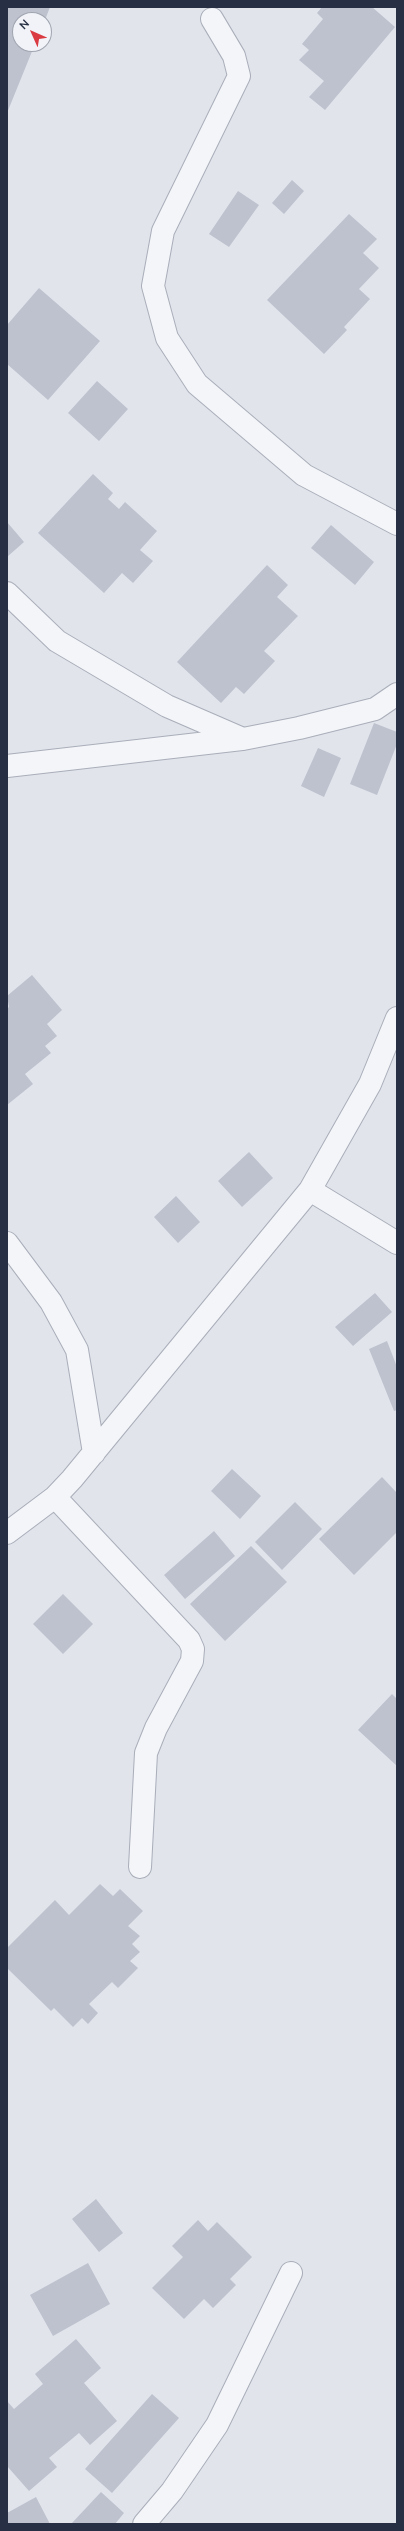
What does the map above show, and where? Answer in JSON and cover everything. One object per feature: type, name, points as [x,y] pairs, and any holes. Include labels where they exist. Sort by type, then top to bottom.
[{"type":"street","points":[[212,19],[234,56],[239,76],[163,231],[153,286],[166,338],[197,384],[304,475],[397,524]]},
{"type":"street","points":[[7,593],[57,641],[167,706],[243,738]]},
{"type":"street","points":[[7,766],[243,738],[300,728],[375,709],[397,694]]},
{"type":"street","points":[[7,1533],[55,1497],[94,1453],[310,1190],[370,1084],[397,1018]]},
{"type":"street","points":[[310,1190],[397,1243]]},
{"type":"street","points":[[7,1243],[51,1302],[76,1350],[94,1453]]},
{"type":"street","points":[[55,1497],[189,1640],[193,1649],[192,1661],[156,1728],[146,1753],[140,1867]]},
{"type":"street","points":[[144,2524],[172,2491],[217,2425],[291,2273]]},
{"type":"building","points":[[7,7],[50,7],[48,12],[12,12],[12,52],[32,52],[7,113]]},
{"type":"building","points":[[322,7],[372,7],[395,27],[325,110],[309,97],[324,81],[299,60],[309,50],[302,44],[323,19],[317,13]]},
{"type":"building","points":[[292,180],[304,191],[284,214],[272,203]]},
{"type":"building","points":[[238,191],[259,205],[229,247],[209,234]]},
{"type":"building","points":[[349,214],[377,239],[363,253],[379,268],[359,289],[370,299],[344,327],[347,330],[324,354],[267,300]]},
{"type":"building","points":[[39,288],[100,341],[48,400],[7,364],[7,325]]},
{"type":"building","points":[[97,381],[128,409],[99,441],[68,413]]},
{"type":"building","points":[[93,474],[113,493],[108,499],[119,509],[125,502],[157,531],[140,550],[153,561],[133,583],[122,573],[104,593],[38,533]]},
{"type":"building","points":[[7,522],[24,542],[7,557]]},
{"type":"building","points":[[331,525],[374,562],[355,585],[311,548]]},
{"type":"building","points":[[267,565],[288,585],[277,597],[298,616],[264,651],[275,661],[244,694],[236,687],[221,703],[177,662]]},
{"type":"building","points":[[374,723],[397,732],[397,744],[377,795],[350,784]]},
{"type":"building","points":[[318,748],[341,758],[324,797],[301,786]]},
{"type":"building","points":[[32,975],[62,1010],[47,1024],[57,1036],[45,1046],[51,1053],[25,1074],[33,1084],[7,1105],[7,1009],[9,1007],[7,996]]},
{"type":"building","points":[[249,1152],[273,1178],[242,1207],[218,1181]]},
{"type":"building","points":[[176,1196],[200,1222],[178,1243],[154,1217]]},
{"type":"building","points":[[375,1293],[392,1312],[353,1346],[335,1327]]},
{"type":"building","points":[[387,1341],[397,1367],[397,1410],[394,1411],[369,1349]]},
{"type":"building","points":[[232,1469],[261,1496],[240,1519],[211,1491]]},
{"type":"building","points":[[382,1477],[397,1493],[397,1532],[354,1575],[319,1539]]},
{"type":"building","points":[[295,1502],[322,1529],[282,1570],[255,1542]]},
{"type":"building","points":[[214,1531],[235,1556],[185,1599],[164,1575]]},
{"type":"building","points":[[251,1546],[287,1582],[225,1641],[190,1604]]},
{"type":"building","points":[[63,1594],[93,1624],[63,1654],[33,1624]]},
{"type":"building","points":[[392,1694],[397,1699],[397,1766],[358,1730]]},
{"type":"building","points":[[100,1884],[113,1896],[120,1889],[143,1911],[128,1926],[140,1936],[132,1944],[140,1952],[130,1961],[138,1968],[118,1988],[112,1982],[89,2004],[98,2013],[88,2024],[82,2018],[73,2027],[54,2008],[51,2011],[7,1968],[7,1948],[55,1900],[69,1915]]},
{"type":"building","points":[[96,2199],[123,2233],[99,2252],[72,2219]]},
{"type":"building","points":[[198,2220],[208,2231],[217,2222],[252,2257],[230,2279],[236,2285],[213,2308],[204,2299],[184,2319],[152,2288],[183,2257],[172,2246]]},
{"type":"building","points":[[88,2263],[110,2304],[53,2336],[30,2295]]},
{"type":"building","points":[[76,2339],[101,2368],[84,2383],[117,2421],[90,2445],[79,2433],[49,2458],[57,2467],[29,2491],[7,2466],[7,2401],[14,2409],[43,2384],[35,2374]]},
{"type":"building","points":[[152,2394],[179,2418],[112,2493],[85,2469]]},
{"type":"building","points":[[101,2492],[124,2513],[115,2524],[71,2524]]},
{"type":"building","points":[[36,2497],[50,2524],[7,2524],[7,2513]]}]
